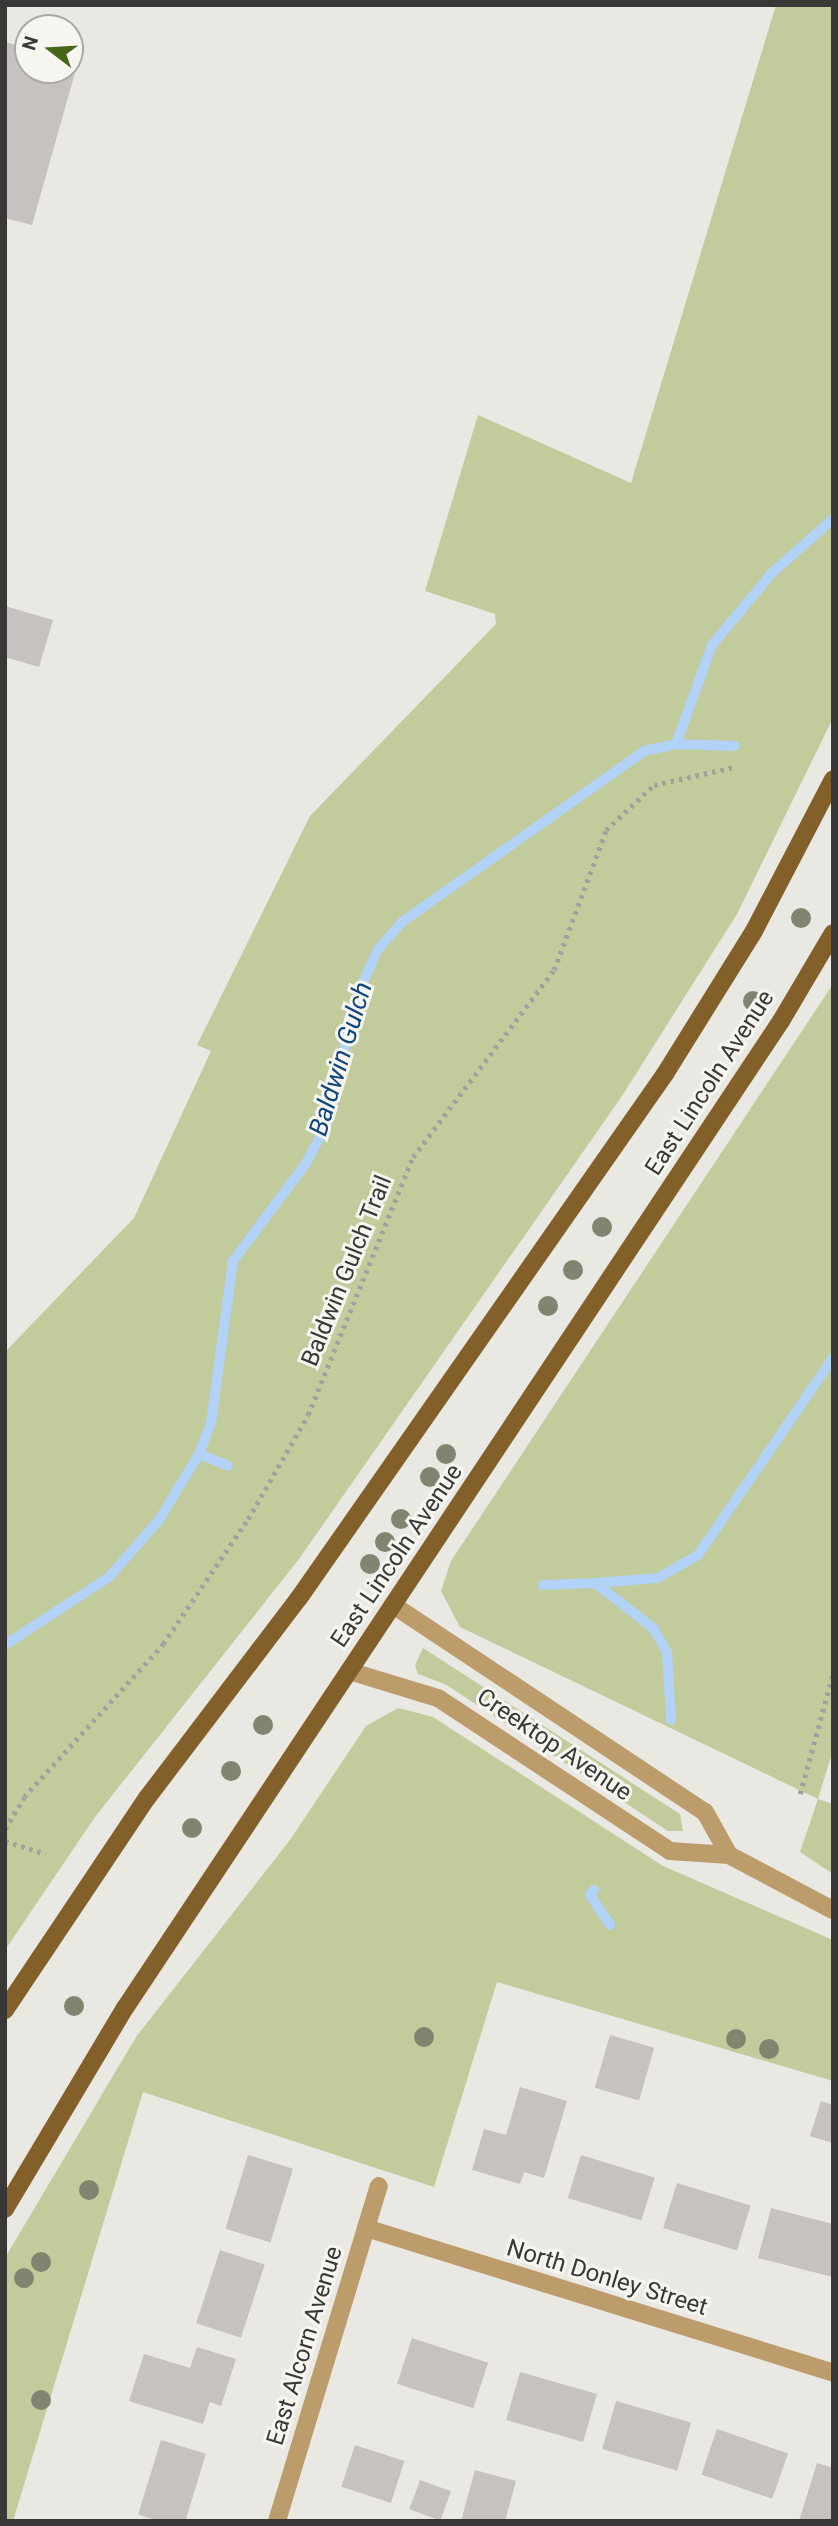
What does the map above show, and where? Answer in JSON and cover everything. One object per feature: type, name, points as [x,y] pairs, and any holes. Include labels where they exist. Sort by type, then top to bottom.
[{"type":"main road","name":"East Lincoln Avenue","points":[[5,2011],[147,1798],[299,1598],[671,1064],[778,890],[833,779]]},
{"type":"main road","name":"East Lincoln Avenue","points":[[5,2209],[125,2008],[393,1605],[833,933]]},
{"type":"street","name":"Creektop Avenue","points":[[393,1605],[705,1812],[729,1855]]},
{"type":"street","name":"Creektop Avenue","points":[[349,1671],[438,1698],[670,1851],[729,1855],[833,1910]]},
{"type":"street","name":"East Alcorn Avenue","points":[[277,2521],[379,2186]]},
{"type":"street","name":"North Donley Street","points":[[366,2228],[833,2373]]},
{"type":"path","name":"Baldwin Gulch Trail","points":[[5,1829],[24,1797],[163,1644],[248,1519],[308,1415],[413,1157],[554,970],[606,830],[654,785],[734,767]]},
{"type":"path","points":[[800,1794],[833,1674]]},
{"type":"path","points":[[5,1841],[46,1854]]},
{"type":"green space","points":[[776,5],[833,5],[833,718],[737,914],[622,1096],[299,1559],[95,1817],[5,1950],[5,1352],[134,1218],[211,1051],[197,1045],[310,816],[496,624],[495,614],[425,591],[478,415],[631,483]]},
{"type":"green space","points":[[833,984],[833,1750],[818,1799],[460,1627],[441,1591],[451,1561]]},
{"type":"green space","points":[[423,1648],[680,1814],[683,1831],[668,1831],[445,1684],[418,1674],[415,1665]]},
{"type":"green space","points":[[398,1708],[433,1717],[663,1866],[833,1940],[833,2081],[497,1982],[434,2187],[143,2092],[13,2521],[5,2521],[5,2258],[136,2037],[290,1840],[366,1726]]},
{"type":"green space","points":[[818,1799],[833,1804],[833,1874],[800,1852]]},
{"type":"building","points":[[5,42],[14,44],[14,84],[72,84],[32,225],[5,218]]},
{"type":"building","points":[[5,606],[53,620],[39,667],[5,657]]},
{"type":"building","points":[[610,2035],[654,2048],[639,2101],[595,2088]]},
{"type":"building","points":[[520,2087],[567,2101],[544,2178],[524,2172],[520,2184],[472,2170],[484,2129],[506,2135]]},
{"type":"building","points":[[821,2101],[833,2105],[833,2143],[810,2136]]},
{"type":"building","points":[[248,2155],[293,2169],[270,2242],[225,2229]]},
{"type":"building","points":[[581,2155],[655,2178],[641,2221],[568,2198]]},
{"type":"building","points":[[677,2183],[751,2206],[737,2250],[663,2228]]},
{"type":"building","points":[[771,2208],[833,2224],[833,2277],[758,2258]]},
{"type":"building","points":[[220,2250],[265,2265],[241,2338],[196,2323]]},
{"type":"building","points":[[412,2338],[488,2363],[473,2408],[397,2384]]},
{"type":"building","points":[[197,2347],[236,2359],[221,2406],[210,2402],[203,2424],[129,2401],[144,2354],[190,2368]]},
{"type":"building","points":[[520,2372],[597,2394],[583,2442],[506,2420]]},
{"type":"building","points":[[616,2401],[691,2422],[677,2471],[602,2449]]},
{"type":"building","points":[[717,2429],[788,2453],[772,2499],[701,2474]]},
{"type":"building","points":[[161,2440],[206,2454],[185,2521],[159,2521],[138,2515]]},
{"type":"building","points":[[355,2445],[404,2461],[391,2503],[341,2487]]},
{"type":"building","points":[[817,2463],[833,2468],[833,2521],[799,2521]]},
{"type":"building","points":[[475,2470],[516,2481],[505,2521],[461,2521]]},
{"type":"building","points":[[420,2480],[451,2491],[440,2520],[409,2509]]},
{"type":"waterway","points":[[676,744],[712,645],[772,573],[833,519]]},
{"type":"waterway","name":"Baldwin Gulch","points":[[5,1645],[109,1577],[159,1520],[199,1454],[211,1423],[233,1261],[306,1163],[327,1124],[357,996],[378,949],[402,922],[644,751],[676,744],[735,746]]},
{"type":"waterway","points":[[595,1583],[658,1578],[698,1555],[833,1358]]},
{"type":"waterway","points":[[199,1454],[228,1466]]},
{"type":"waterway","points":[[543,1585],[595,1583],[653,1628],[667,1652],[671,1720]]},
{"type":"waterway","points":[[594,1890],[590,1895],[610,1925]]}]
